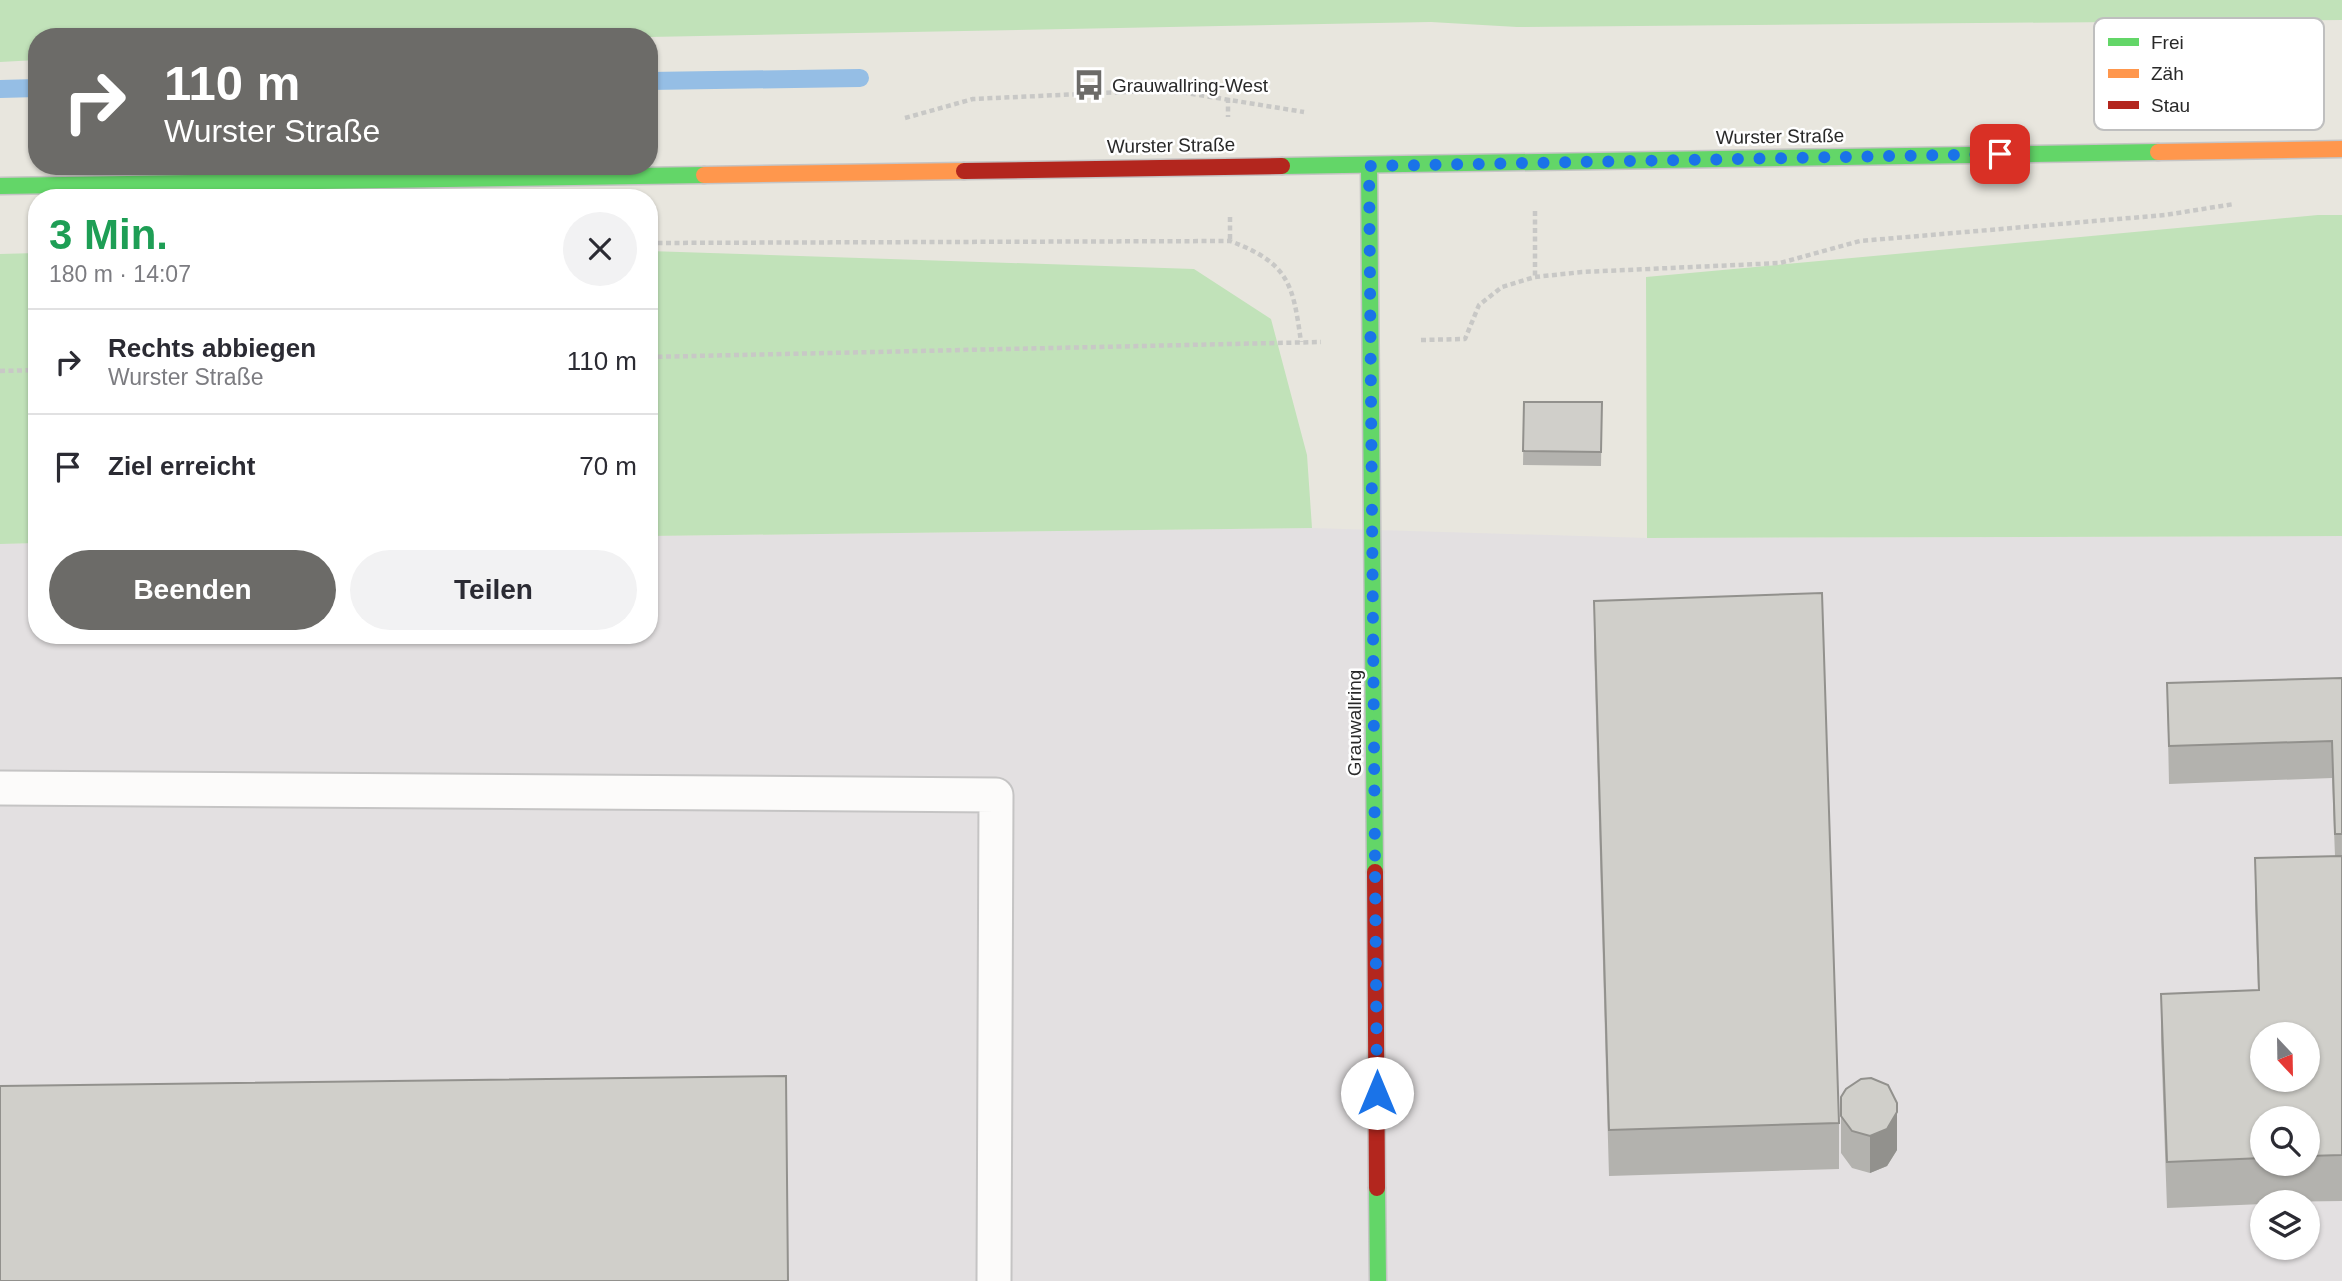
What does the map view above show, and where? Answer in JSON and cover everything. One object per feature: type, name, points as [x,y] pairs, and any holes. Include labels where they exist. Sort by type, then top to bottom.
[{"type":"main road","name":"Wurster Straße","points":[[658,175],[1214,165],[1369,166],[1728,157],[2342,149]]},
{"type":"main road","name":"Grauwallring","points":[[1369,166],[1373,341],[1378,1281]]},
{"type":"main road","name":"Wurster Straße","points":[[0,186],[636,175]]},
{"type":"lane","points":[[0,788],[996,795],[994,1281]]},
{"type":"path","points":[[901,119],[972,99],[1168,90],[1314,113]]},
{"type":"path","points":[[658,357],[1465,339],[1479,305],[1502,287],[1535,277],[1780,263],[1860,241],[2165,215],[2245,203]]},
{"type":"path","points":[[658,243],[1230,241],[1261,252],[1280,271],[1295,293],[1301,342]]},
{"type":"path","points":[[0,371],[28,370]]},
{"type":"shaded area","points":[[1311,528],[1647,538],[2342,536],[2342,1281],[0,1281],[0,544],[28,543],[28,644],[658,644],[658,536]]},
{"type":"green space","points":[[0,0],[2342,0],[2342,20],[2094,18],[2094,22],[1517,27],[1431,22],[658,37],[658,28],[28,28],[28,60],[0,62]]},
{"type":"green space","points":[[2318,215],[2342,215],[2342,536],[1647,538],[1646,277]]},
{"type":"green space","points":[[658,251],[1194,269],[1271,319],[1307,455],[1312,528],[658,536]]},
{"type":"green space","points":[[28,253],[28,543],[0,544],[0,254]]},
{"type":"building","points":[[1524,402],[1602,402],[1601,452],[1523,451]]},
{"type":"building","points":[[1822,593],[1839,1123],[1609,1130],[1594,601]]},
{"type":"building","points":[[2342,678],[2342,834],[2335,834],[2332,741],[2169,746],[2167,683]]},
{"type":"building","points":[[2342,856],[2342,1155],[2320,1156],[2320,1106],[2250,1106],[2250,1159],[2167,1162],[2161,994],[2259,990],[2255,858]]},
{"type":"building","points":[[786,1076],[788,1281],[0,1281],[0,1086]]},
{"type":"building","points":[[1871,1078],[1888,1085],[1897,1103],[1897,1112],[1887,1129],[1870,1136],[1852,1131],[1841,1116],[1841,1097],[1846,1089],[1861,1079]]},
{"type":"waterway","points":[[658,81],[860,78]]},
{"type":"waterway","points":[[0,89],[28,88]]},
{"type":"traffic: fast","points":[[1282,166],[2158,152]]},
{"type":"traffic: fast","points":[[1369,165],[1375,872]]},
{"type":"traffic: fast","points":[[0,186],[704,175]]},
{"type":"traffic: fast","points":[[1377,1188],[1378,1281]]},
{"type":"traffic: slow","points":[[2158,152],[2342,149]]},
{"type":"traffic: slow","points":[[704,175],[964,171]]},
{"type":"traffic: jam","points":[[964,171],[1282,166]]},
{"type":"traffic: jam","points":[[1375,872],[1377,1188]]},
{"type":"place","name":"Grauwallring-West","points":[[1089,85]]},
{"type":"route","points":[[1377,1093],[1373,368],[1369,166],[1728,157],[2000,154]]}]
